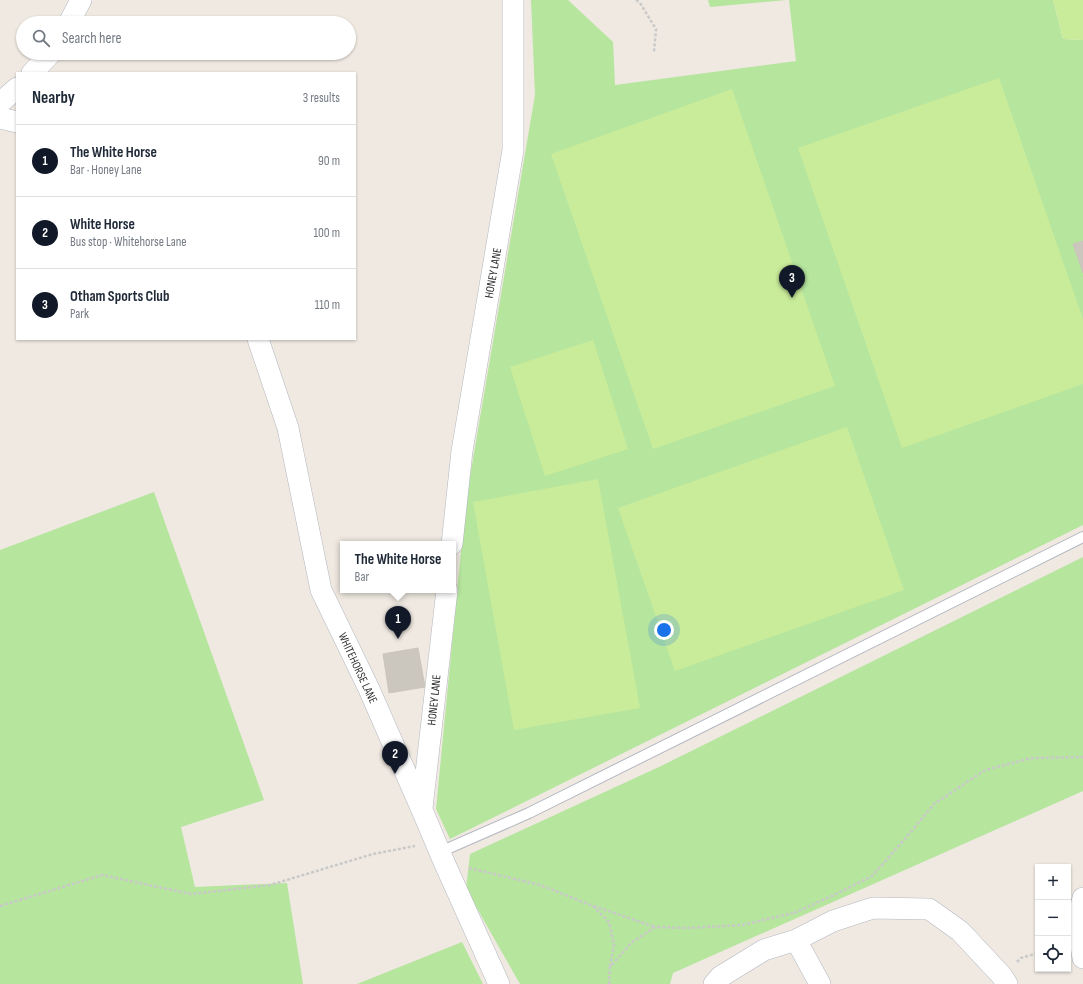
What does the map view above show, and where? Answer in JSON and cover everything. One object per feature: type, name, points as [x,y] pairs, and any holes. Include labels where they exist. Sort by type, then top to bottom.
[{"type":"street","points":[[73,16],[81,0]]},
{"type":"street","name":"HONEY LANE","points":[[452,541],[462,451],[514,150],[513,0]]},
{"type":"street","points":[[33,72],[44,60]]},
{"type":"street","points":[[0,103],[16,89]]},
{"type":"street","points":[[0,118],[16,122]]},
{"type":"street","name":"WHITEHORSE LANE","points":[[258,340],[288,428],[321,590],[369,689],[499,984]]},
{"type":"street","name":"HONEY LANE","points":[[422,810],[447,593]]},
{"type":"street","points":[[1083,898],[1077,922],[1083,958]]},
{"type":"street","points":[[714,984],[720,977],[764,950],[796,940],[833,921],[873,908],[929,909],[960,931],[1002,976],[1007,984]]},
{"type":"street","points":[[796,940],[820,984]]},
{"type":"lane","points":[[440,852],[529,813],[1083,536]]},
{"type":"path","points":[[636,0],[640,3],[656,29],[654,52]]},
{"type":"path","points":[[0,906],[102,875],[191,894],[270,884],[373,854],[440,852],[540,885],[593,906],[655,927],[688,928],[742,925],[794,913],[872,876],[934,804],[985,770],[1032,758],[1083,757]]},
{"type":"path","points":[[593,906],[609,922],[614,945],[609,984]]},
{"type":"path","points":[[794,913],[796,940]]},
{"type":"path","points":[[610,967],[631,943],[655,927]]},
{"type":"green space","points":[[531,0],[568,0],[613,42],[615,85],[796,61],[789,0],[1053,0],[1063,39],[1083,40],[1083,525],[450,839],[436,809],[466,500],[535,95]]},
{"type":"green space","points":[[708,0],[787,0],[710,7]]},
{"type":"green space","points":[[1053,0],[1083,0],[1083,40],[1063,39]]},
{"type":"green space","points":[[999,78],[1083,319],[1083,384],[902,448],[798,148]]},
{"type":"green space","points":[[732,89],[835,386],[653,449],[551,154]]},
{"type":"green space","points":[[593,340],[628,449],[545,476],[510,367]]},
{"type":"green space","points":[[847,427],[904,590],[675,671],[618,508]]},
{"type":"green space","points":[[598,479],[640,708],[514,730],[473,502]]},
{"type":"green space","points":[[154,492],[264,800],[181,827],[195,887],[287,883],[303,984],[0,984],[0,550]]},
{"type":"green space","points":[[1083,557],[1083,791],[673,973],[670,984],[520,984],[466,889],[470,854],[659,767]]},
{"type":"green space","points":[[462,942],[483,984],[357,984]]},
{"type":"building","points":[[1083,241],[1083,273],[1073,244]]},
{"type":"building","points":[[418,648],[425,687],[389,693],[383,654]]},
{"type":"place","name":"Otham Sports Club","points":[[792,298]]},
{"type":"place","name":"The White Horse","points":[[398,639]]},
{"type":"place","name":"White Horse","points":[[395,774]]}]
